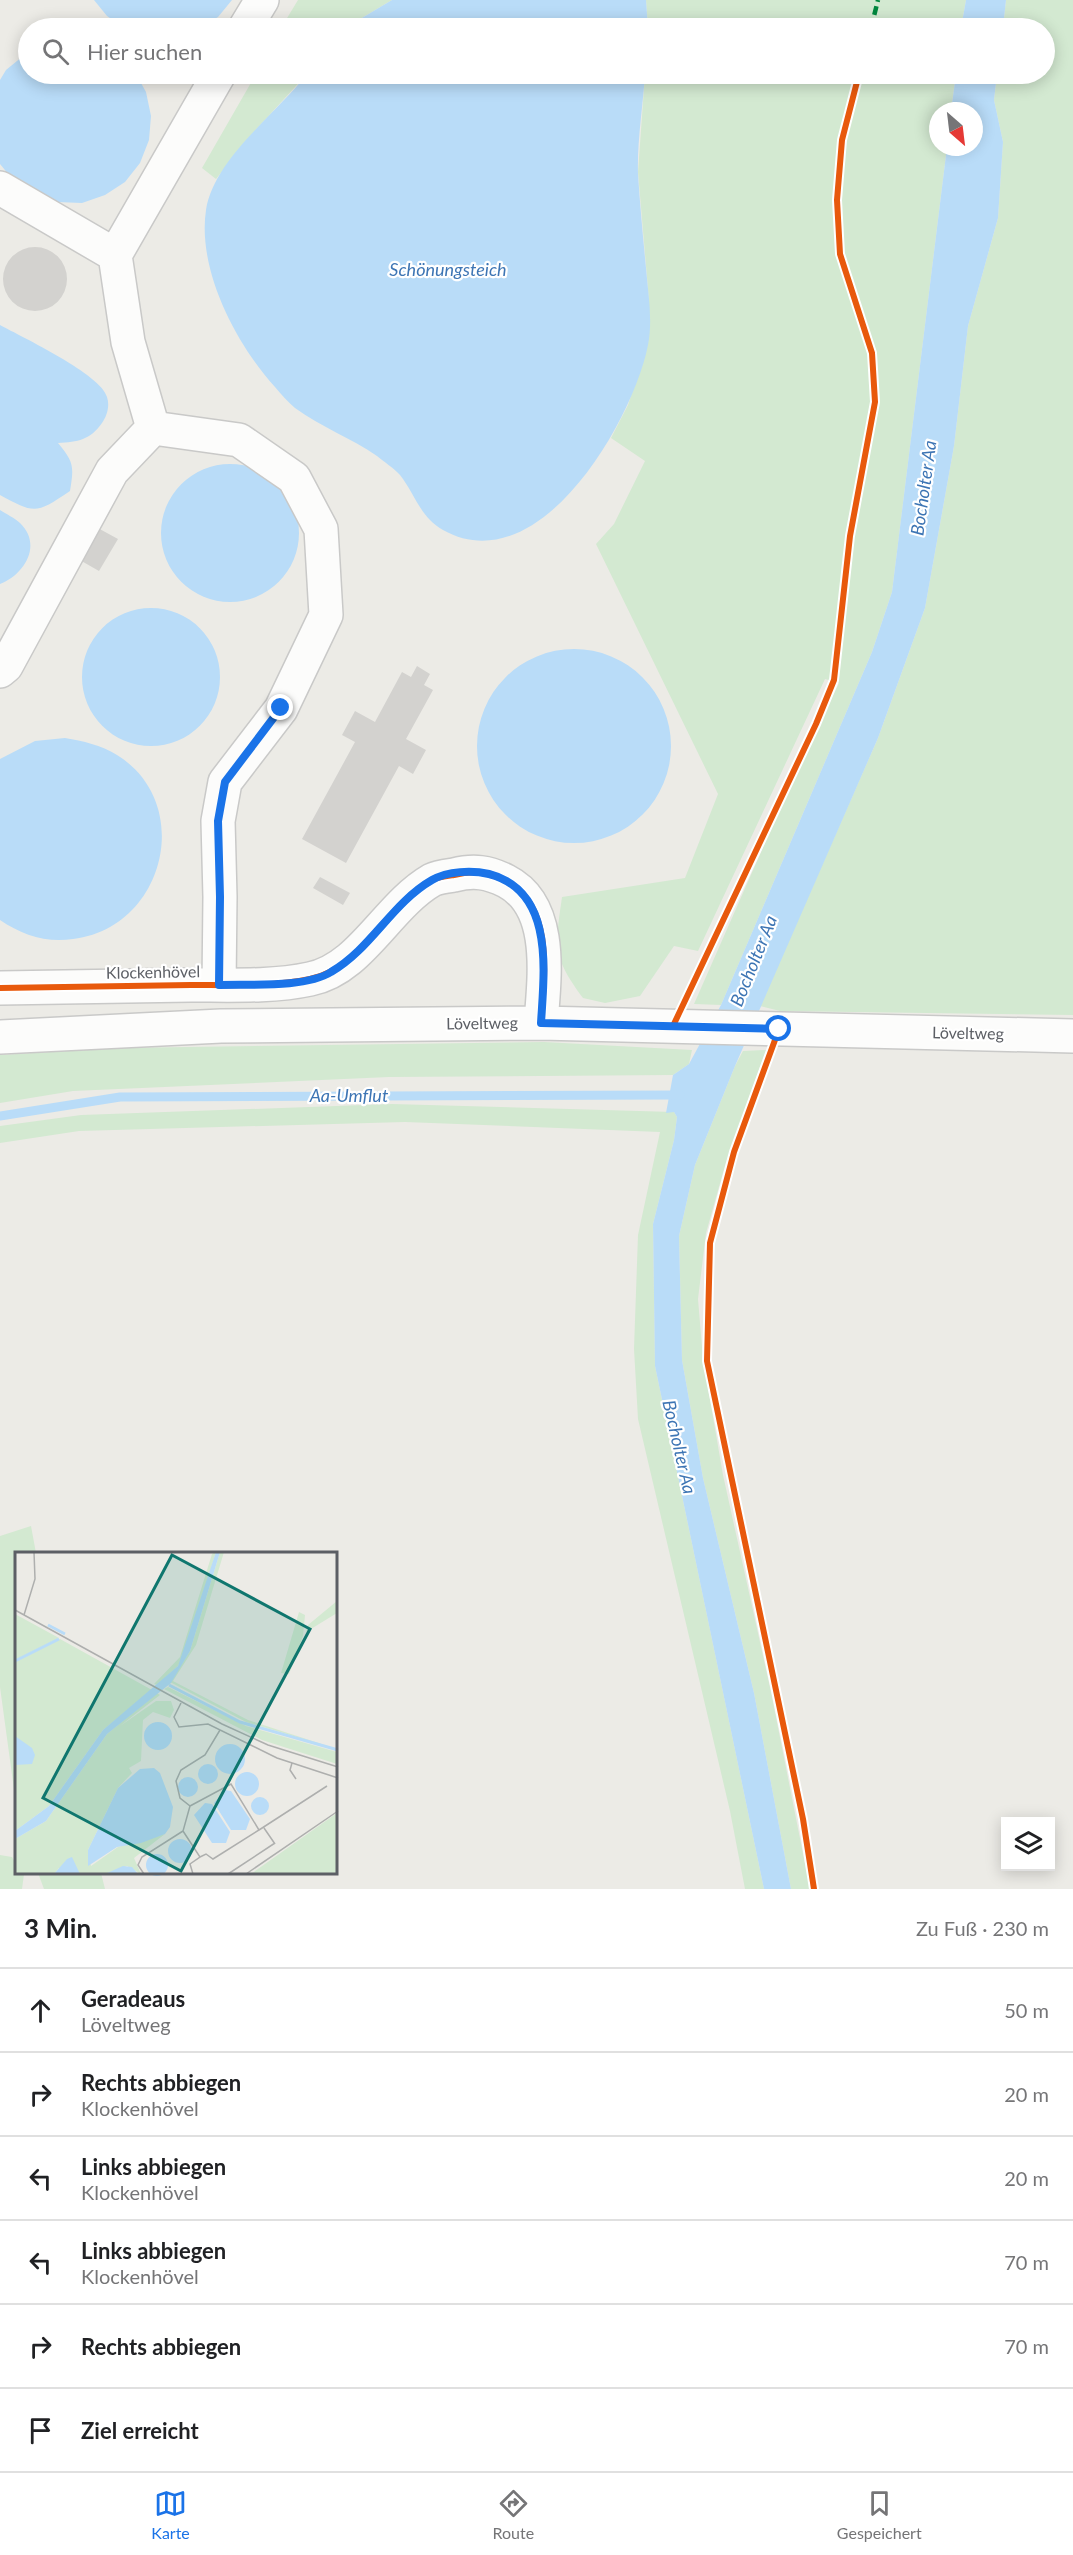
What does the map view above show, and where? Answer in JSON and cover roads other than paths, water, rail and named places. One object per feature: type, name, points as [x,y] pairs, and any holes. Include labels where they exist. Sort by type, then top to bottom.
[{"type":"street","points":[[251,18],[262,0]]},
{"type":"street","points":[[153,428],[128,342],[115,255],[213,84]]},
{"type":"street","points":[[0,188],[115,255]]},
{"type":"street","points":[[0,671],[6,666],[112,471],[153,428]]},
{"type":"street","points":[[153,428],[239,440],[294,478],[321,530],[326,615],[281,708],[225,782],[218,821],[219,985]]},
{"type":"street","name":"Klockenhövel","points":[[0,988],[219,985],[309,980],[330,974],[345,962],[404,901],[434,879],[474,870],[513,884],[537,917],[545,961],[541,1023]]},
{"type":"street","name":"Löveltweg","points":[[0,1037],[221,1026],[541,1023],[1073,1036]]},
{"type":"water","points":[[94,0],[232,0],[216,18],[110,18]]},
{"type":"water","points":[[392,0],[646,0],[647,18],[362,18]]},
{"type":"water","points":[[966,0],[1006,0],[1004,18],[963,18]]},
{"type":"water","points":[[18,60],[18,84],[142,84],[146,92],[151,116],[149,140],[140,163],[125,182],[105,195],[82,203],[57,202],[14,181],[0,164],[0,80],[6,70]]},
{"type":"water","name":"Schönungsteich","points":[[298,84],[644,84],[638,174],[650,326],[648,345],[639,377],[623,414],[602,451],[576,486],[546,515],[513,535],[479,541],[443,530],[435,525],[423,512],[395,470],[377,456],[305,415],[287,401],[246,350],[222,305],[208,257],[205,233],[206,210],[211,191],[233,155]]},
{"type":"water","name":"Bocholter Aa","points":[[955,84],[996,84],[994,100],[1003,142],[998,218],[968,326],[954,446],[925,608],[878,738],[735,1066],[695,1165],[679,1236],[682,1360],[703,1478],[754,1693],[791,1889],[764,1889],[655,1366],[653,1224],[674,1140],[677,1117],[674,1112],[666,1113],[673,1075],[689,1064],[721,1005],[872,652],[892,592],[946,156],[983,156],[983,102],[952,102]]},
{"type":"water","points":[[0,325],[77,368],[102,388],[108,400],[105,417],[93,433],[78,441],[58,443],[72,465],[70,491],[50,504],[35,509],[21,506],[0,495]]},
{"type":"water","points":[[230,464],[256,469],[279,484],[294,507],[299,533],[294,559],[279,582],[256,597],[230,602],[204,597],[181,582],[166,559],[161,533],[166,507],[181,484],[204,469]]},
{"type":"water","points":[[0,510],[18,521],[27,532],[30,550],[23,567],[9,580],[0,584]]},
{"type":"water","points":[[151,608],[177,613],[200,628],[215,651],[220,677],[215,703],[200,726],[177,741],[151,746],[125,741],[102,726],[87,703],[82,677],[87,651],[102,628],[125,613]]},
{"type":"water","points":[[574,649],[593,651],[611,657],[635,671],[649,685],[663,709],[669,727],[671,746],[669,765],[663,783],[649,807],[635,821],[611,835],[593,841],[574,843],[555,841],[537,835],[513,821],[499,807],[485,783],[479,765],[477,746],[479,727],[485,709],[499,685],[513,671],[537,657],[555,651]]},
{"type":"water","points":[[65,738],[92,744],[117,755],[142,777],[156,803],[162,832],[159,862],[148,889],[129,913],[104,930],[73,939],[53,940],[26,934],[0,920],[0,759],[35,741]]},
{"type":"waterway","name":"Aa-Umflut","points":[[0,1116],[120,1097],[680,1095]]}]
